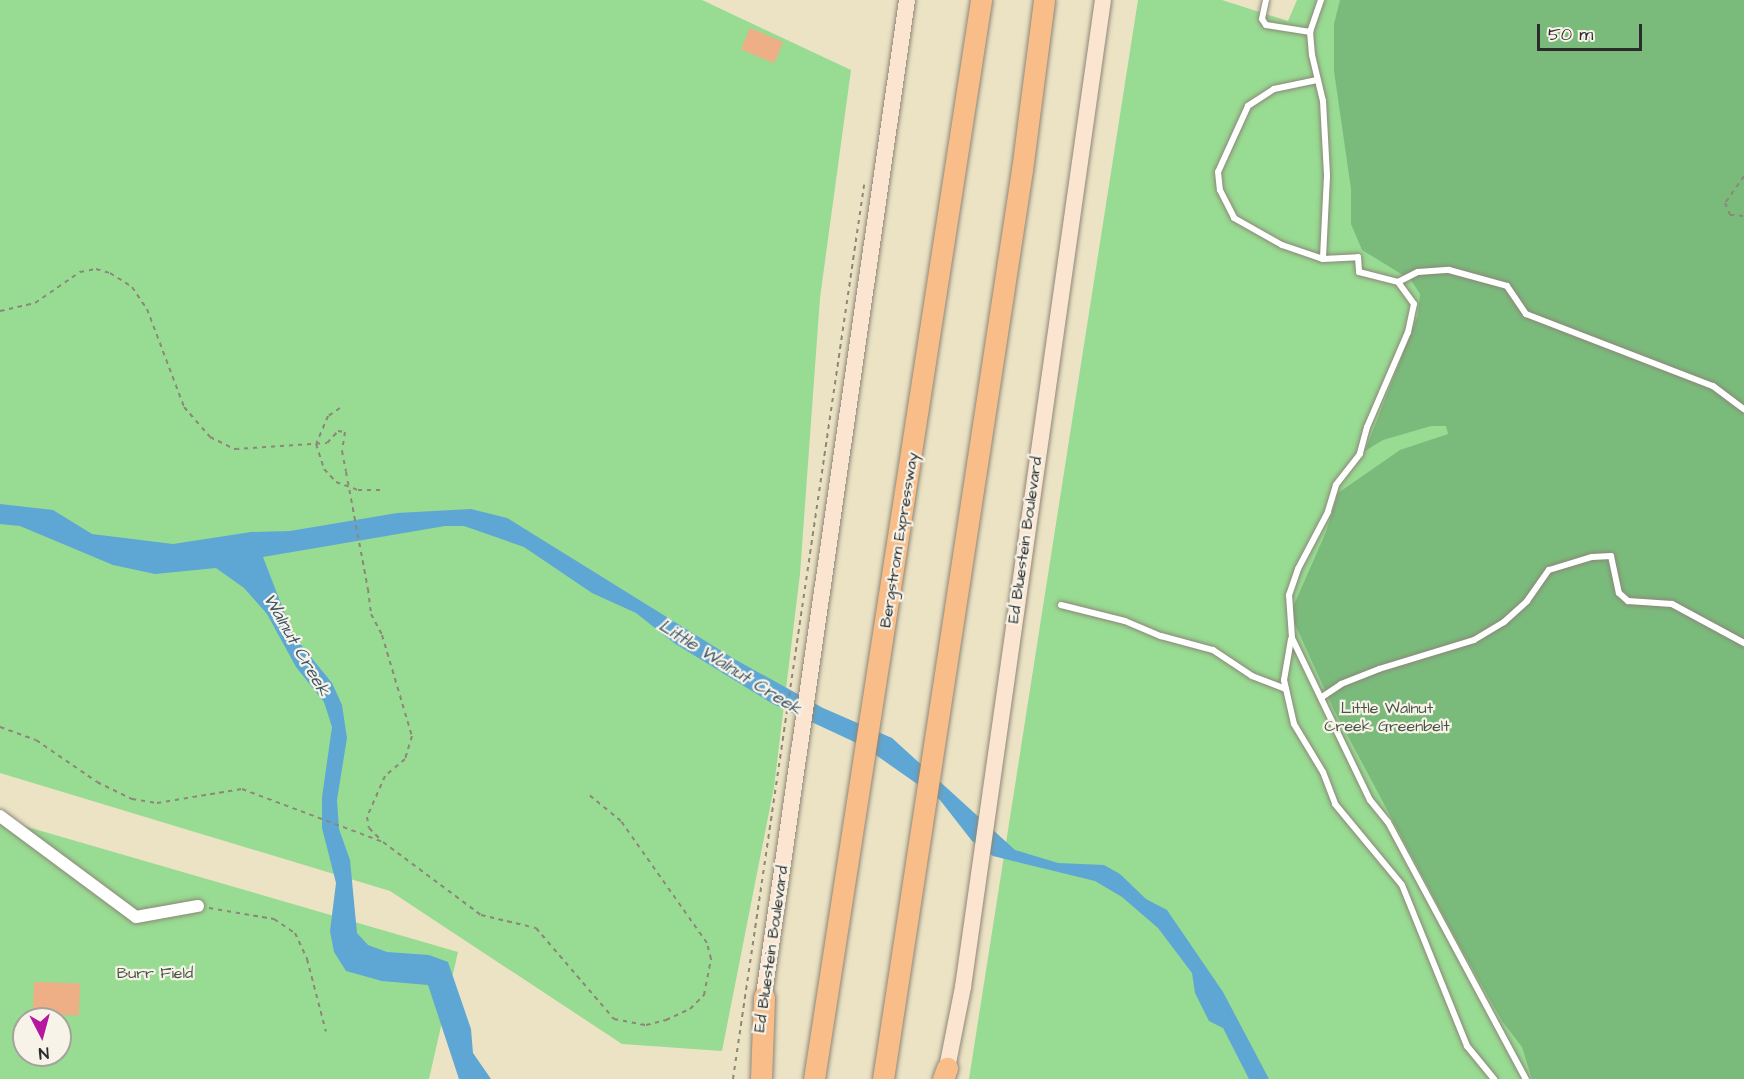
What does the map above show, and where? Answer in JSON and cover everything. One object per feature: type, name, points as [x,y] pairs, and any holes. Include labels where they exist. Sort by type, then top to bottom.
[{"type":"highway","name":"Bergstrom Expressway","points":[[814,1079],[880,666],[981,0]]},
{"type":"highway","points":[[883,1079],[943,694],[1044,0]]},
{"type":"highway","points":[[761,1079],[764,996]]},
{"type":"main road","name":"Ed Bluestein Boulevard","points":[[752,1079],[907,0]]},
{"type":"main road","name":"Ed Bluestein Boulevard","points":[[945,1075],[963,987],[1015,604],[1103,0]]},
{"type":"street","points":[[0,816],[136,917],[198,906]]},
{"type":"lane","points":[[1266,0],[1263,19],[1266,24],[1311,32]]},
{"type":"lane","points":[[1321,0],[1311,32],[1317,80],[1323,101],[1328,176],[1323,259]]},
{"type":"lane","points":[[1317,80],[1274,89],[1248,106],[1218,172],[1220,190],[1234,218],[1282,245],[1323,259],[1358,257],[1359,272],[1398,282],[1414,304],[1408,332],[1367,427],[1360,454],[1336,485],[1328,512],[1298,568],[1289,595],[1292,638],[1284,668],[1286,689],[1294,724],[1323,772],[1325,786],[1360,838],[1398,878],[1432,953],[1467,1047],[1494,1079]]},
{"type":"lane","points":[[1398,282],[1418,272],[1449,270],[1507,286],[1526,314],[1713,386],[1744,409]]},
{"type":"lane","points":[[1322,697],[1341,684],[1379,669],[1474,640],[1504,622],[1527,600],[1549,570],[1592,557],[1611,556],[1619,593],[1628,601],[1672,604],[1744,643]]},
{"type":"lane","points":[[1061,605],[1125,621],[1161,636],[1213,650],[1252,676],[1286,689]]},
{"type":"lane","points":[[1292,638],[1370,800],[1388,822],[1526,1079]]},
{"type":"path","points":[[1744,176],[1725,203],[1730,215],[1744,216]]},
{"type":"path","points":[[733,1079],[864,184]]},
{"type":"path","points":[[0,311],[35,303],[80,272],[96,269],[110,273],[132,287],[147,309],[184,407],[210,437],[235,449],[327,443],[338,431],[345,432],[342,451],[371,614],[382,635],[412,736],[405,759],[385,776],[367,817],[369,828],[383,842],[481,915],[536,928],[614,1019],[646,1025],[666,1020],[690,1009],[704,995],[711,959],[707,943],[621,821],[588,794]]},
{"type":"path","points":[[340,408],[328,416],[316,444],[324,469],[336,482],[358,490],[383,490]]},
{"type":"path","points":[[0,727],[36,740],[97,782],[132,799],[157,803],[242,789],[383,842]]},
{"type":"path","points":[[198,906],[274,919],[295,933],[307,958],[326,1032]]},
{"type":"green space","points":[[0,0],[702,0],[851,70],[820,298],[800,574],[774,787],[722,1051],[622,1044],[390,891],[0,773]]},
{"type":"green space","name":"Little Walnut Creek Greenbelt","points":[[1138,0],[1222,0],[1288,21],[1297,0],[1744,0],[1744,1079],[969,1079]]},
{"type":"green space","points":[[1340,0],[1744,0],[1744,1079],[1532,1079],[1522,1047],[1502,1021],[1457,941],[1334,710],[1294,622],[1293,607],[1326,532],[1338,493],[1400,450],[1448,434],[1446,426],[1431,426],[1383,440],[1365,451],[1418,315],[1420,294],[1411,280],[1362,250],[1351,224],[1351,189],[1334,71],[1334,24]]},
{"type":"green space","name":"Burr Field","points":[[0,819],[458,952],[429,1079],[0,1079]]},
{"type":"water","points":[[0,504],[53,510],[92,534],[173,544],[251,532],[290,531],[397,513],[471,509],[507,518],[736,660],[823,708],[892,738],[1015,850],[1058,863],[1104,865],[1120,874],[1146,899],[1167,910],[1223,992],[1269,1079],[1249,1079],[1223,1028],[1209,1021],[1195,993],[1192,973],[1158,928],[1122,897],[1095,881],[993,856],[972,841],[940,800],[863,746],[773,704],[674,643],[636,613],[592,593],[524,547],[464,526],[445,526],[263,557],[293,635],[332,683],[342,705],[347,738],[337,800],[339,829],[350,860],[357,933],[368,945],[387,952],[429,955],[448,962],[471,1029],[473,1053],[491,1079],[459,1079],[428,985],[382,981],[346,971],[334,952],[330,931],[336,883],[322,828],[322,797],[332,727],[324,702],[296,667],[267,614],[244,588],[216,568],[155,574],[113,565],[20,526],[0,524]]},
{"type":"building","points":[[750,28],[783,42],[774,63],[741,49]]},
{"type":"building","points":[[34,982],[80,984],[79,1016],[72,1015],[72,1007],[33,1007]]},
{"type":"water label","name":"Walnut Creek","points":[[296,645]]},
{"type":"water label","name":"Little Walnut Creek","points":[[730,668]]}]
